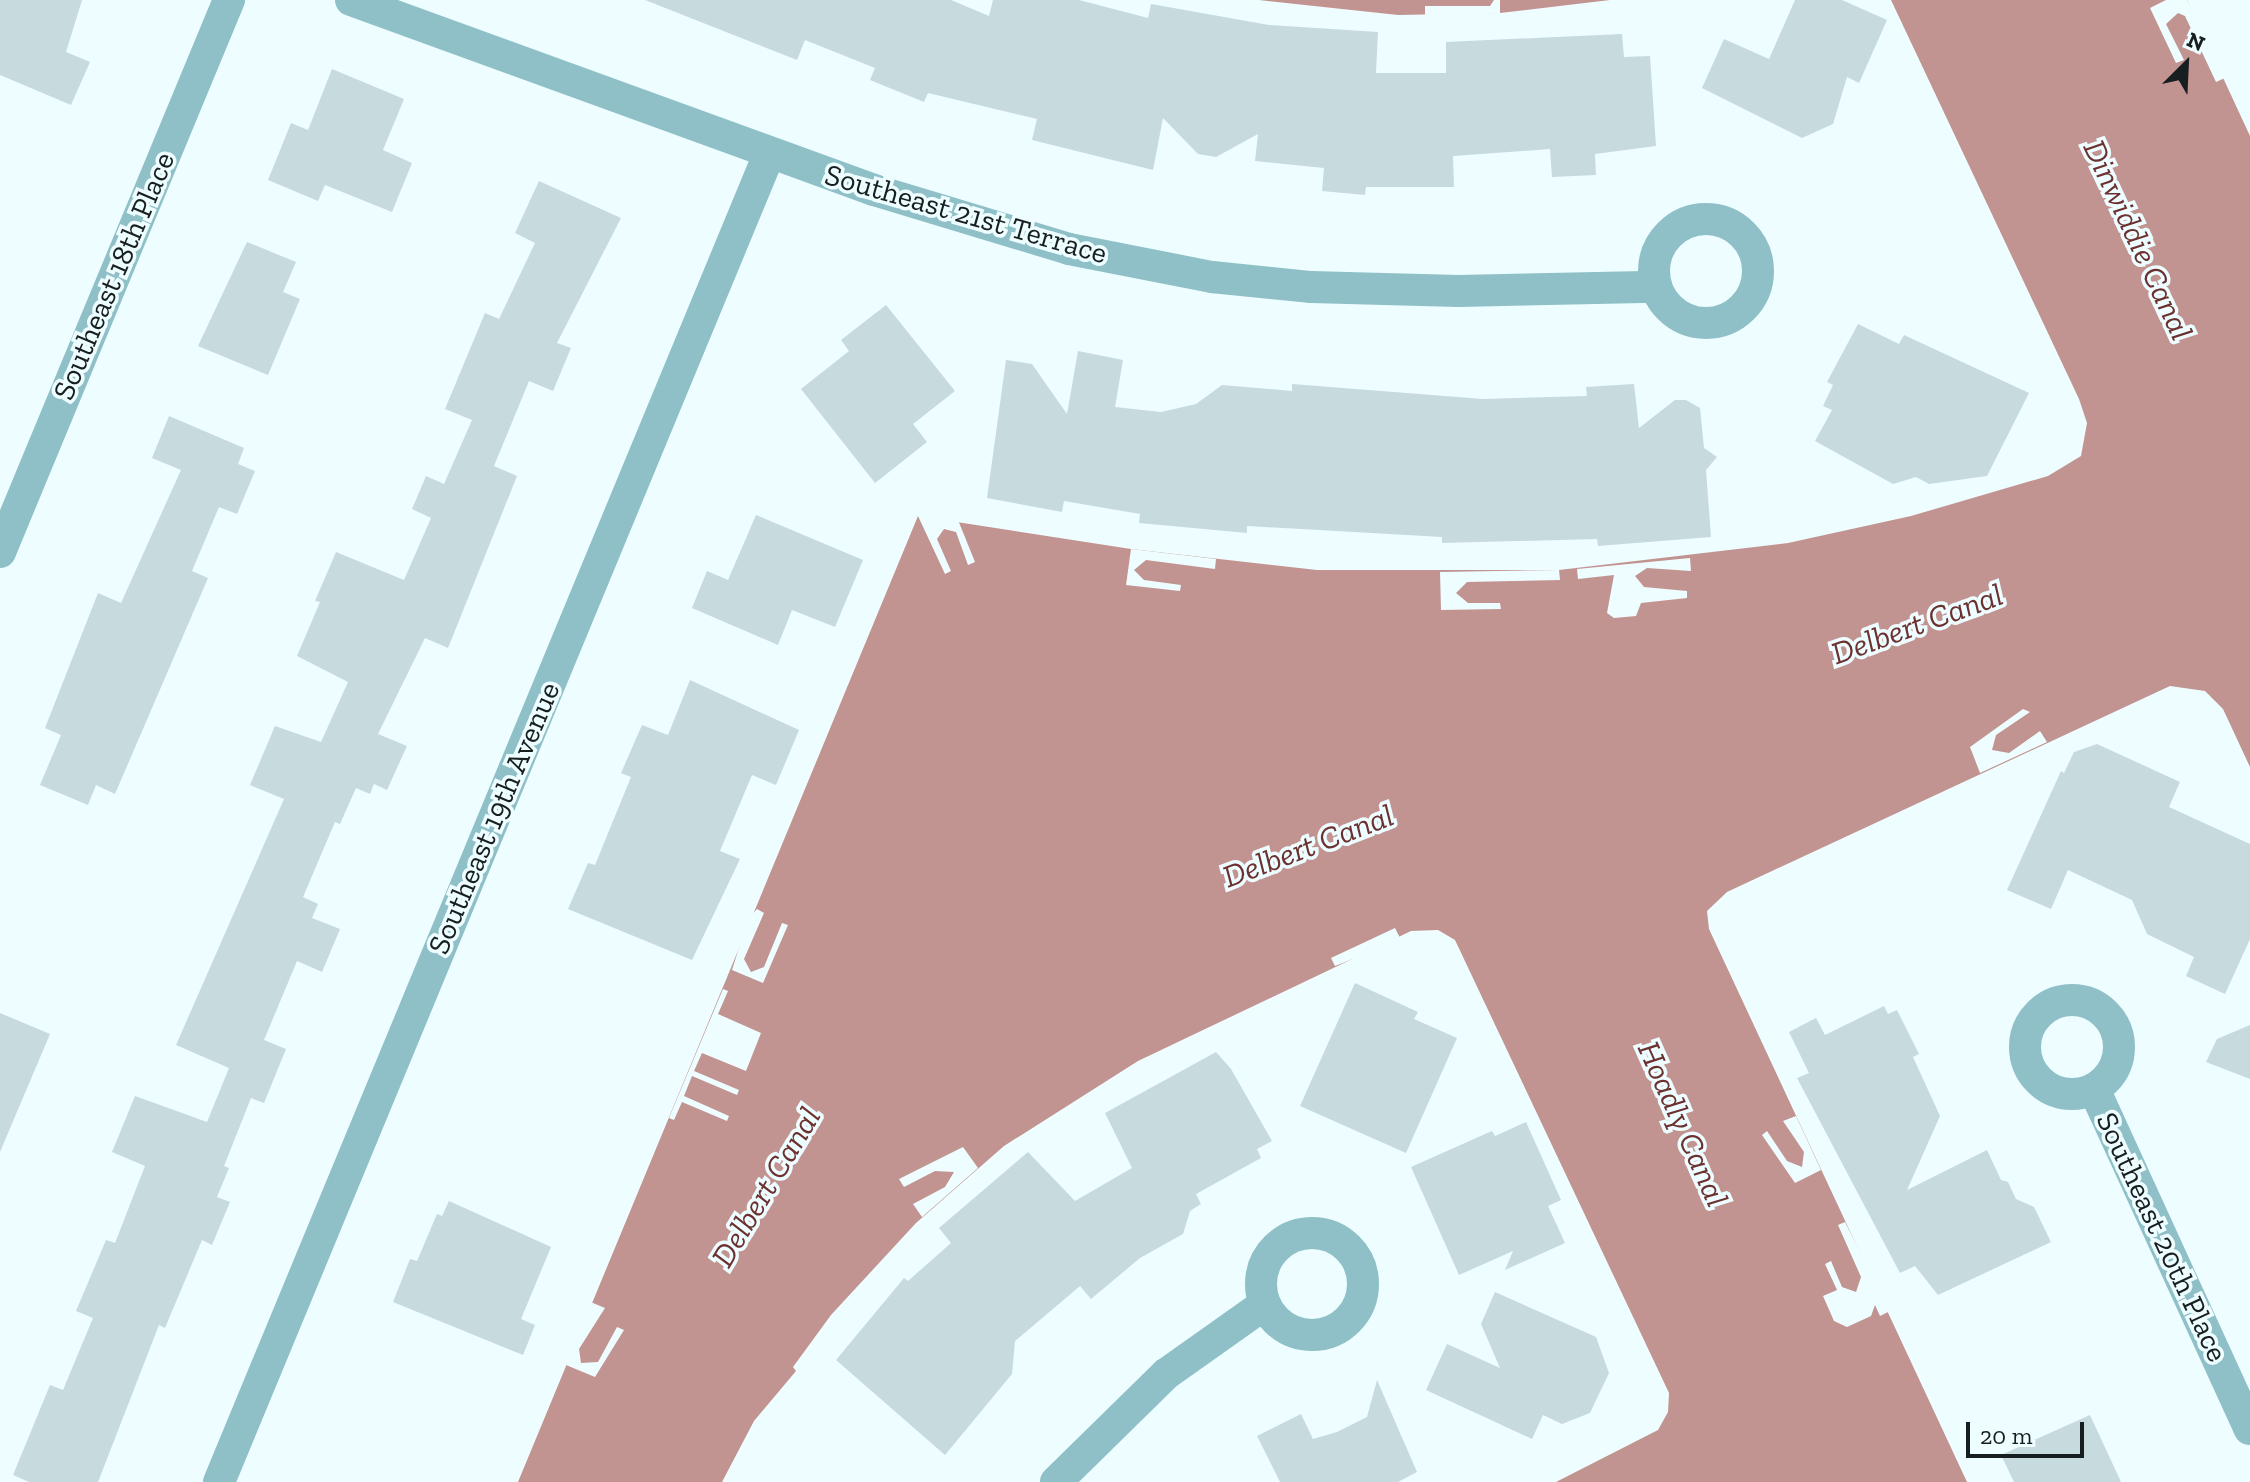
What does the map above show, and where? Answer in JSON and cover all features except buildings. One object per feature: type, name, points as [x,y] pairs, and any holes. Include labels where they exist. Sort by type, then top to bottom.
[{"type":"street","name":"Southeast 18th Place","points":[[0,552],[229,0]]},
{"type":"street","name":"Southeast 21st Terrace","points":[[351,0],[769,154],[1030,240],[1212,277],[1374,291],[1656,287]]},
{"type":"street","name":"Southeast 19th Avenue","points":[[219,1482],[769,154]]},
{"type":"street","name":"Southeast 20th Place","points":[[2094,1089],[2250,1429]]},
{"type":"street","points":[[1056,1482],[1166,1374],[1265,1304]]},
{"type":"water","points":[[1259,0],[1610,0],[1500,13],[1398,15]]},
{"type":"water","points":[[1891,0],[2187,0],[2250,136],[2250,767],[2223,709],[2205,691],[2170,686],[1727,892],[1707,911],[1709,929],[1967,1482],[1556,1482],[1658,1430],[1668,1412],[1669,1393],[1455,940],[1438,930],[1411,931],[1138,1061],[1004,1146],[916,1223],[831,1315],[793,1367],[796,1371],[754,1421],[722,1482],[518,1482],[918,516],[1131,549],[1317,570],[1559,570],[1788,543],[1911,516],[2048,476],[2081,456],[2087,423],[2079,399]]},
{"type":"pier","points":[[1494,0],[1500,0],[1500,13],[1425,19],[1425,6],[1490,6]]},
{"type":"pier","points":[[2166,0],[2187,0],[2227,77],[2216,82],[2185,16],[2178,13],[2166,24],[2184,60],[2176,63],[2150,8]]},
{"type":"pier","points":[[926,513],[958,520],[975,562],[968,565],[956,532],[944,529],[937,539],[951,571],[945,574],[918,516]]},
{"type":"pier","points":[[1131,549],[1216,559],[1215,569],[1146,560],[1134,570],[1144,580],[1181,585],[1180,591],[1126,585]]},
{"type":"pier","points":[[1690,558],[1691,571],[1647,568],[1635,576],[1644,587],[1687,591],[1687,598],[1641,603],[1636,616],[1614,618],[1607,613],[1614,575],[1578,579],[1577,569]]},
{"type":"pier","points":[[1559,570],[1560,580],[1467,582],[1456,593],[1468,603],[1500,603],[1501,609],[1441,610],[1440,572]]},
{"type":"pier","points":[[2023,709],[2030,712],[1996,735],[1992,750],[2009,753],[2040,731],[2047,742],[1980,773],[1970,747]]},
{"type":"pier","points":[[757,909],[764,913],[744,959],[751,972],[764,967],[782,923],[788,925],[763,983],[732,970],[748,919]]},
{"type":"pier","points":[[1395,928],[1401,940],[1335,966],[1331,958]]},
{"type":"pier","points":[[723,989],[728,991],[718,1014],[761,1033],[746,1071],[702,1053],[694,1071],[739,1090],[737,1095],[692,1076],[684,1096],[729,1116],[727,1121],[682,1102],[674,1120],[669,1118]]},
{"type":"pier","points":[[1796,1116],[1821,1170],[1795,1183],[1762,1135],[1767,1131],[1787,1161],[1802,1167],[1804,1152],[1783,1121]]},
{"type":"pier","points":[[963,1147],[978,1168],[922,1217],[913,1204],[945,1187],[954,1172],[935,1171],[904,1187],[899,1179]]},
{"type":"pier","points":[[1845,1222],[1890,1311],[1880,1316],[1875,1305],[1871,1316],[1847,1327],[1834,1321],[1823,1296],[1837,1290],[1825,1264],[1831,1261],[1842,1287],[1856,1292],[1861,1277],[1838,1225]]},
{"type":"pier","points":[[588,1301],[605,1308],[579,1349],[581,1363],[598,1362],[617,1327],[624,1330],[595,1377],[566,1365]]},
{"type":"water label","name":"Dinwiddie Canal","points":[[2138,240]]},
{"type":"water label","name":"Delbert Canal","points":[[1917,624]]},
{"type":"water label","name":"Delbert Canal","points":[[1308,846]]},
{"type":"water label","name":"Hoadly Canal","points":[[1683,1124]]},
{"type":"water label","name":"Delbert Canal","points":[[766,1187]]}]
